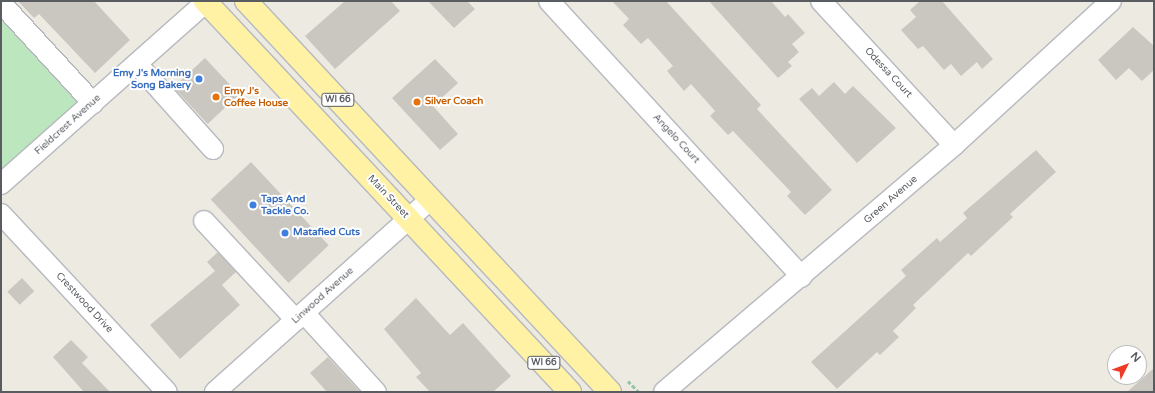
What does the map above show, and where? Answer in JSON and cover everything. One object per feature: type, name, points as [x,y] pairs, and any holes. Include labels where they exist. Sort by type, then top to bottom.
[{"type":"main road","name":"Main Street","points":[[206,1],[570,392]]},
{"type":"main road","name":"WI 66","points":[[246,1],[610,392]]},
{"type":"street","name":"Fieldcrest Avenue","points":[[1,184],[206,1]]},
{"type":"street","name":"Angelo Court","points":[[549,1],[802,277]]},
{"type":"street","name":"Odessa Court","points":[[821,1],[954,145]]},
{"type":"street","name":"Green Avenue","points":[[664,392],[802,277],[954,145],[1111,1]]},
{"type":"street","points":[[1,3],[93,103]]},
{"type":"street","points":[[137,64],[213,149]]},
{"type":"street","name":"Linwood Avenue","points":[[215,392],[431,199]]},
{"type":"street","name":"Crestwood Drive","points":[[1,214],[167,392]]},
{"type":"street","points":[[204,221],[376,392]]},
{"type":"green space","points":[[1,3],[93,103],[1,184]]},
{"type":"building","points":[[18,1],[94,1],[130,40],[95,73],[39,14],[34,18]]},
{"type":"building","points":[[345,1],[391,1],[400,11],[335,69],[305,36]]},
{"type":"building","points":[[428,1],[467,1],[475,9],[454,28]]},
{"type":"building","points":[[612,1],[666,1],[761,105],[757,109],[832,190],[805,215],[787,196],[791,192],[733,131],[728,135],[710,116],[715,111],[691,84],[684,91],[667,71],[673,66],[648,38],[641,44],[623,25],[629,19]]},
{"type":"building","points":[[709,1],[771,1],[785,17],[788,14],[805,33],[792,44],[799,52],[788,62],[792,66],[778,78]]},
{"type":"building","points":[[920,1],[942,1],[993,59],[982,69],[977,62],[961,76],[951,64],[944,70],[923,46],[918,49],[901,30],[916,17],[910,10]]},
{"type":"building","points":[[1133,27],[1154,46],[1154,70],[1142,81],[1129,68],[1116,80],[1098,60]]},
{"type":"building","points":[[205,58],[239,95],[208,124],[174,87]]},
{"type":"building","name":"Silver Coach","points":[[435,59],[458,83],[433,106],[458,134],[440,150],[392,98]]},
{"type":"building","points":[[834,82],[845,94],[853,86],[896,128],[857,163],[799,99],[812,88],[819,96]]},
{"type":"building","points":[[1036,150],[1056,172],[1010,214],[1013,217],[971,256],[968,253],[913,305],[916,308],[893,331],[899,337],[880,355],[877,352],[837,389],[811,362],[906,276],[901,270],[937,238],[940,242],[967,218],[963,213]]},
{"type":"building","points":[[251,162],[329,245],[289,283],[211,200]]},
{"type":"building","points":[[218,252],[236,272],[222,285],[240,305],[180,359],[150,325],[215,271],[207,262]]},
{"type":"building","points":[[22,278],[34,291],[20,305],[7,292]]},
{"type":"building","points":[[416,298],[450,335],[463,323],[511,376],[493,392],[430,392],[416,377],[421,373],[384,329]]},
{"type":"building","points":[[71,340],[88,357],[82,363],[110,392],[84,392],[53,357]]},
{"type":"building","points":[[328,357],[360,392],[327,392],[310,373]]},
{"type":"building","points":[[1154,368],[1154,392],[1127,392],[1135,385],[1147,385],[1147,374]]},
{"type":"place","name":"Emy J's Morning Song Bakery","points":[[199,79]]},
{"type":"place","name":"Emy J's Coffee House","points":[[216,97]]},
{"type":"place","name":"Silver Coach","points":[[417,102]]},
{"type":"place","name":"Taps And Tackle Co.","points":[[253,205]]},
{"type":"place","name":"Matafied Cuts","points":[[285,233]]}]
